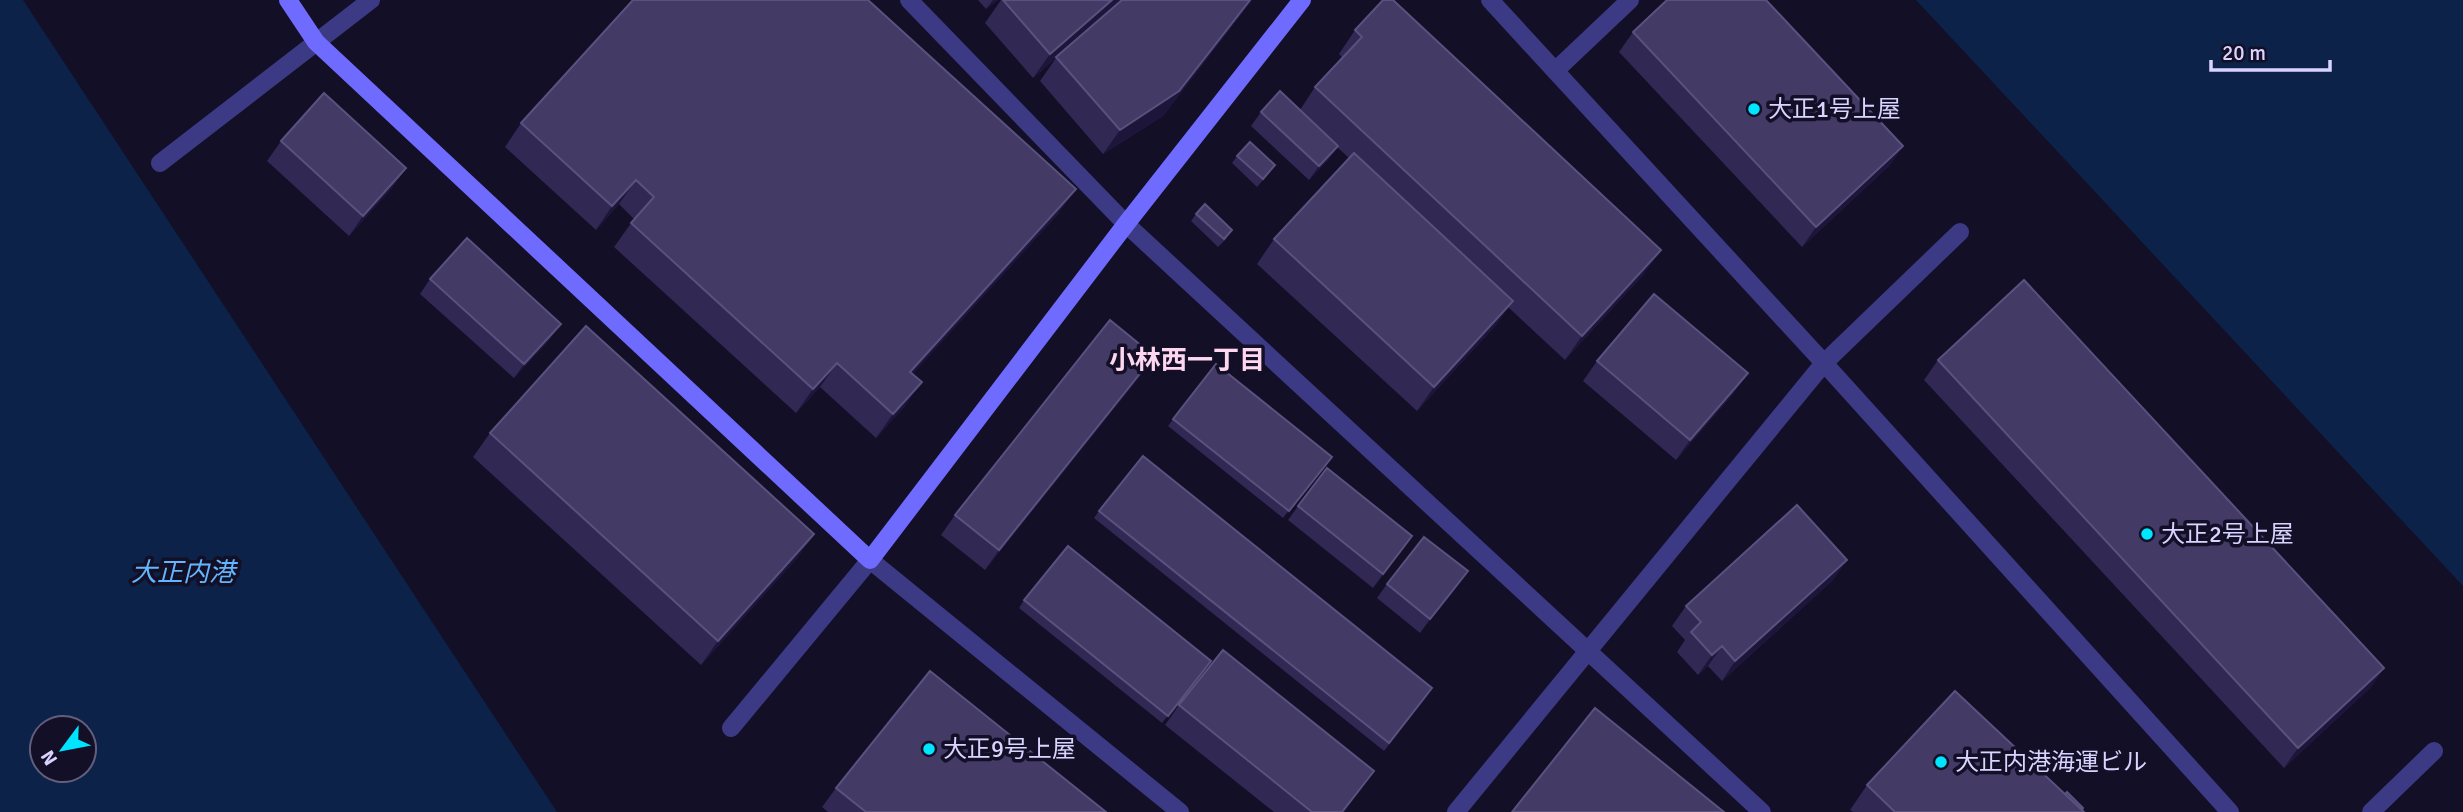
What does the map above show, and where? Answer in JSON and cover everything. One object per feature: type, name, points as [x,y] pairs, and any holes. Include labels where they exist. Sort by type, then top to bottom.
[{"type":"street","points":[[288,0],[316,42],[870,560],[1180,812]]},
{"type":"street","points":[[160,163],[371,0]]},
{"type":"street","points":[[909,0],[1126,224],[1762,812]]},
{"type":"street","points":[[731,728],[870,560],[1126,224],[1302,0]]},
{"type":"street","points":[[1490,0],[2231,812]]},
{"type":"street","points":[[1555,71],[1630,0]]},
{"type":"street","points":[[1457,812],[1824,363],[1960,232]]},
{"type":"street","points":[[2371,812],[2434,751]]},
{"type":"water","name":"大正内港","points":[[0,0],[23,0],[557,812],[0,812]]},
{"type":"water","points":[[1916,0],[2463,0],[2463,586]]},
{"type":"building","points":[[633,0],[868,0],[1076,189],[910,372],[922,382],[893,414],[837,363],[813,389],[631,223],[654,197],[636,180],[612,206],[521,123]]},
{"type":"building","points":[[1003,0],[1112,0],[1050,54]]},
{"type":"building","points":[[1122,0],[1250,0],[1179,91],[1120,130],[1056,57]]},
{"type":"building","points":[[1383,0],[1393,0],[1661,250],[1582,336],[1315,87],[1362,37],[1355,30]]},
{"type":"building","name":"大正1号上屋","points":[[1667,0],[1766,0],[1903,146],[1816,227],[1633,32]]},
{"type":"building","points":[[1280,91],[1338,146],[1319,166],[1261,112]]},
{"type":"building","points":[[324,93],[406,168],[363,216],[281,141]]},
{"type":"building","points":[[1250,142],[1275,165],[1263,179],[1237,156]]},
{"type":"building","points":[[1354,153],[1513,301],[1434,387],[1274,239]]},
{"type":"building","points":[[1205,204],[1232,230],[1224,239],[1196,214]]},
{"type":"building","points":[[467,238],[561,324],[524,364],[430,279]]},
{"type":"building","name":"大正2号上屋","points":[[2024,280],[2384,668],[2298,748],[1938,360]]},
{"type":"building","points":[[1654,294],[1748,373],[1690,440],[1597,361]]},
{"type":"building","points":[[1110,320],[1154,356],[999,550],[955,515]]},
{"type":"building","points":[[586,326],[814,534],[718,641],[490,433]]},
{"type":"building","points":[[1216,364],[1332,457],[1289,511],[1173,419]]},
{"type":"building","points":[[1143,456],[1432,688],[1389,743],[1099,511]]},
{"type":"building","points":[[1327,468],[1412,536],[1383,574],[1298,506]]},
{"type":"building","points":[[1797,505],[1847,560],[1735,661],[1722,646],[1712,655],[1691,632],[1701,622],[1686,606]]},
{"type":"building","points":[[1424,537],[1468,571],[1430,619],[1387,584]]},
{"type":"building","points":[[1068,546],[1211,661],[1168,716],[1024,600]]},
{"type":"building","points":[[1223,650],[1374,771],[1342,812],[1312,812],[1179,705]]},
{"type":"building","name":"大正9号上屋","points":[[930,671],[1106,812],[866,812],[836,788]]},
{"type":"building","name":"大正内港海運ビル","points":[[1955,691],[2084,812],[1895,812],[1867,785]]},
{"type":"building","points":[[1595,708],[1724,812],[1512,812]]},
{"type":"building","points":[[2067,792],[2083,808],[2082,810],[2065,794]]},
{"type":"place","name":"大正1号上屋","points":[[1754,109]]},
{"type":"place","name":"大正2号上屋","points":[[2147,534]]},
{"type":"place","name":"大正9号上屋","points":[[929,749]]},
{"type":"place","name":"大正内港海運ビル","points":[[1941,762]]},
{"type":"district","name":"小林西一丁目","points":[[1187,361]]}]
